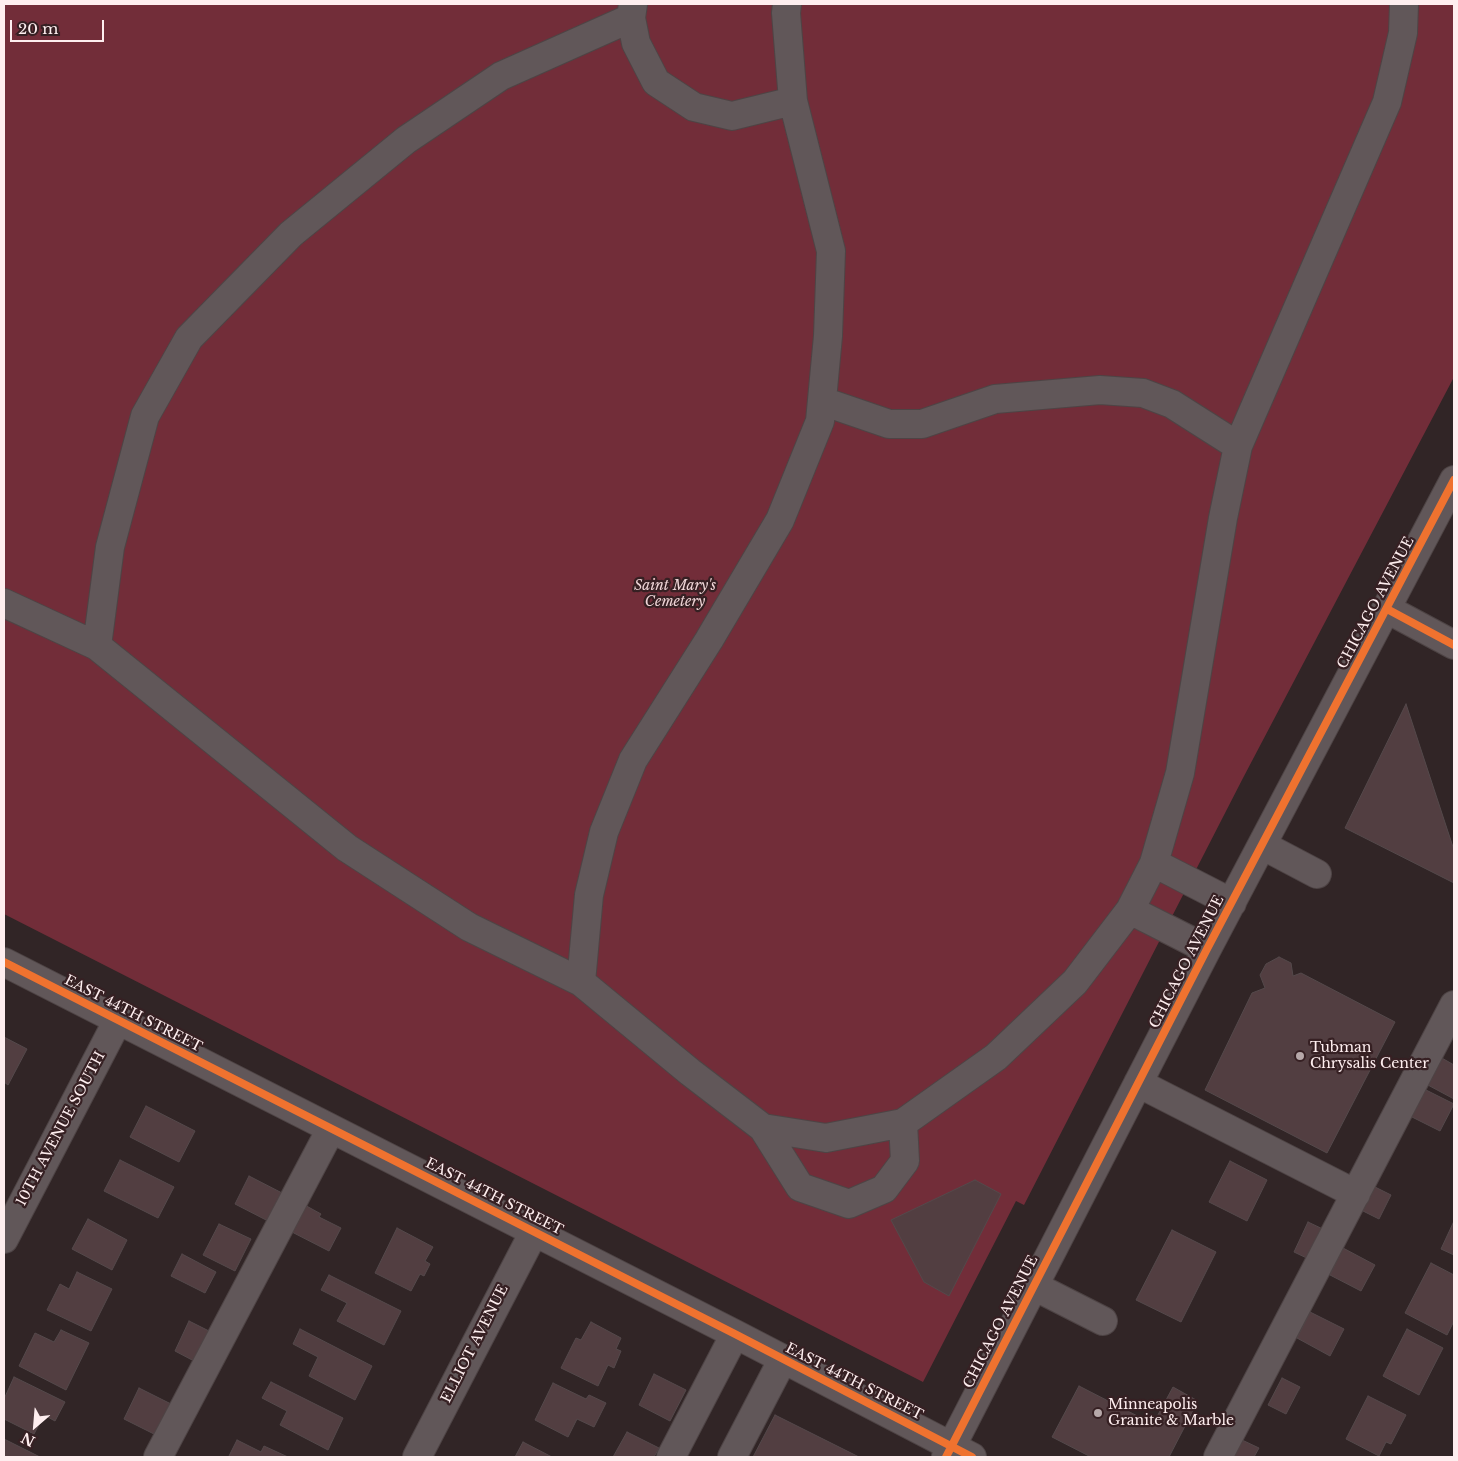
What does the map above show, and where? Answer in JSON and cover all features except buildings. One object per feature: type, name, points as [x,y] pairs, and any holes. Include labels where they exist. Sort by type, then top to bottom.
[{"type":"street","points":[[581,982],[589,895],[604,832],[632,760],[709,640],[780,520],[820,421],[828,336],[831,251],[793,101],[787,4]]},
{"type":"street","points":[[762,1128],[826,1138],[903,1123],[996,1057],[1075,982],[1130,910],[1154,863],[1180,773],[1223,518],[1238,446],[1387,102],[1403,33],[1404,4]]},
{"type":"street","points":[[97,646],[110,547],[145,416],[189,338],[291,234],[406,140],[501,76],[632,11],[636,43],[656,82],[694,107],[732,116],[793,101]]},
{"type":"street","points":[[822,401],[888,424],[922,424],[995,399],[1100,390],[1143,394],[1172,404],[1238,446]]},
{"type":"street","name":"CHICAGO AVENUE","points":[[956,1454],[1034,1286],[1207,949],[1454,480]]},
{"type":"street","points":[[4,602],[97,646],[347,848],[469,927],[581,982],[690,1072],[762,1128],[800,1187],[848,1204],[884,1188],[905,1161],[903,1123]]},
{"type":"street","points":[[1387,609],[1454,644]]},
{"type":"street","points":[[1262,845],[1317,874]]},
{"type":"street","points":[[1154,863],[1232,903]]},
{"type":"street","points":[[1130,910],[1207,949]]},
{"type":"street","name":"EAST 44TH STREET","points":[[4,962],[735,1334],[956,1454]]},
{"type":"street","points":[[1218,1457],[1454,1006]]},
{"type":"street","name":"10TH AVENUE SOUTH","points":[[4,1239],[118,1020]]},
{"type":"street","points":[[1138,1083],[1356,1194]]},
{"type":"street","points":[[158,1457],[331,1129]]},
{"type":"street","name":"ELLIOT AVENUE","points":[[417,1457],[534,1232]]},
{"type":"street","points":[[1034,1286],[1103,1321]]},
{"type":"street","points":[[672,1457],[735,1334]]},
{"type":"street","points":[[732,1457],[783,1359]]},
{"type":"green space","name":"Saint Mary's Cemetery","points":[[4,4],[1454,4],[1454,377],[1243,778],[1024,1205],[1016,1201],[923,1382],[4,914]]},
{"type":"cycle path","points":[[946,1457],[1207,949],[1454,480]]},
{"type":"cycle path","points":[[1387,609],[1454,645]]},
{"type":"cycle path","points":[[4,962],[735,1334],[972,1457]]},
{"type":"place","name":"Tubman Chrysalis Center","points":[[1300,1056]]},
{"type":"place","name":"Minneapolis Granite & Marble","points":[[1098,1413]]}]
